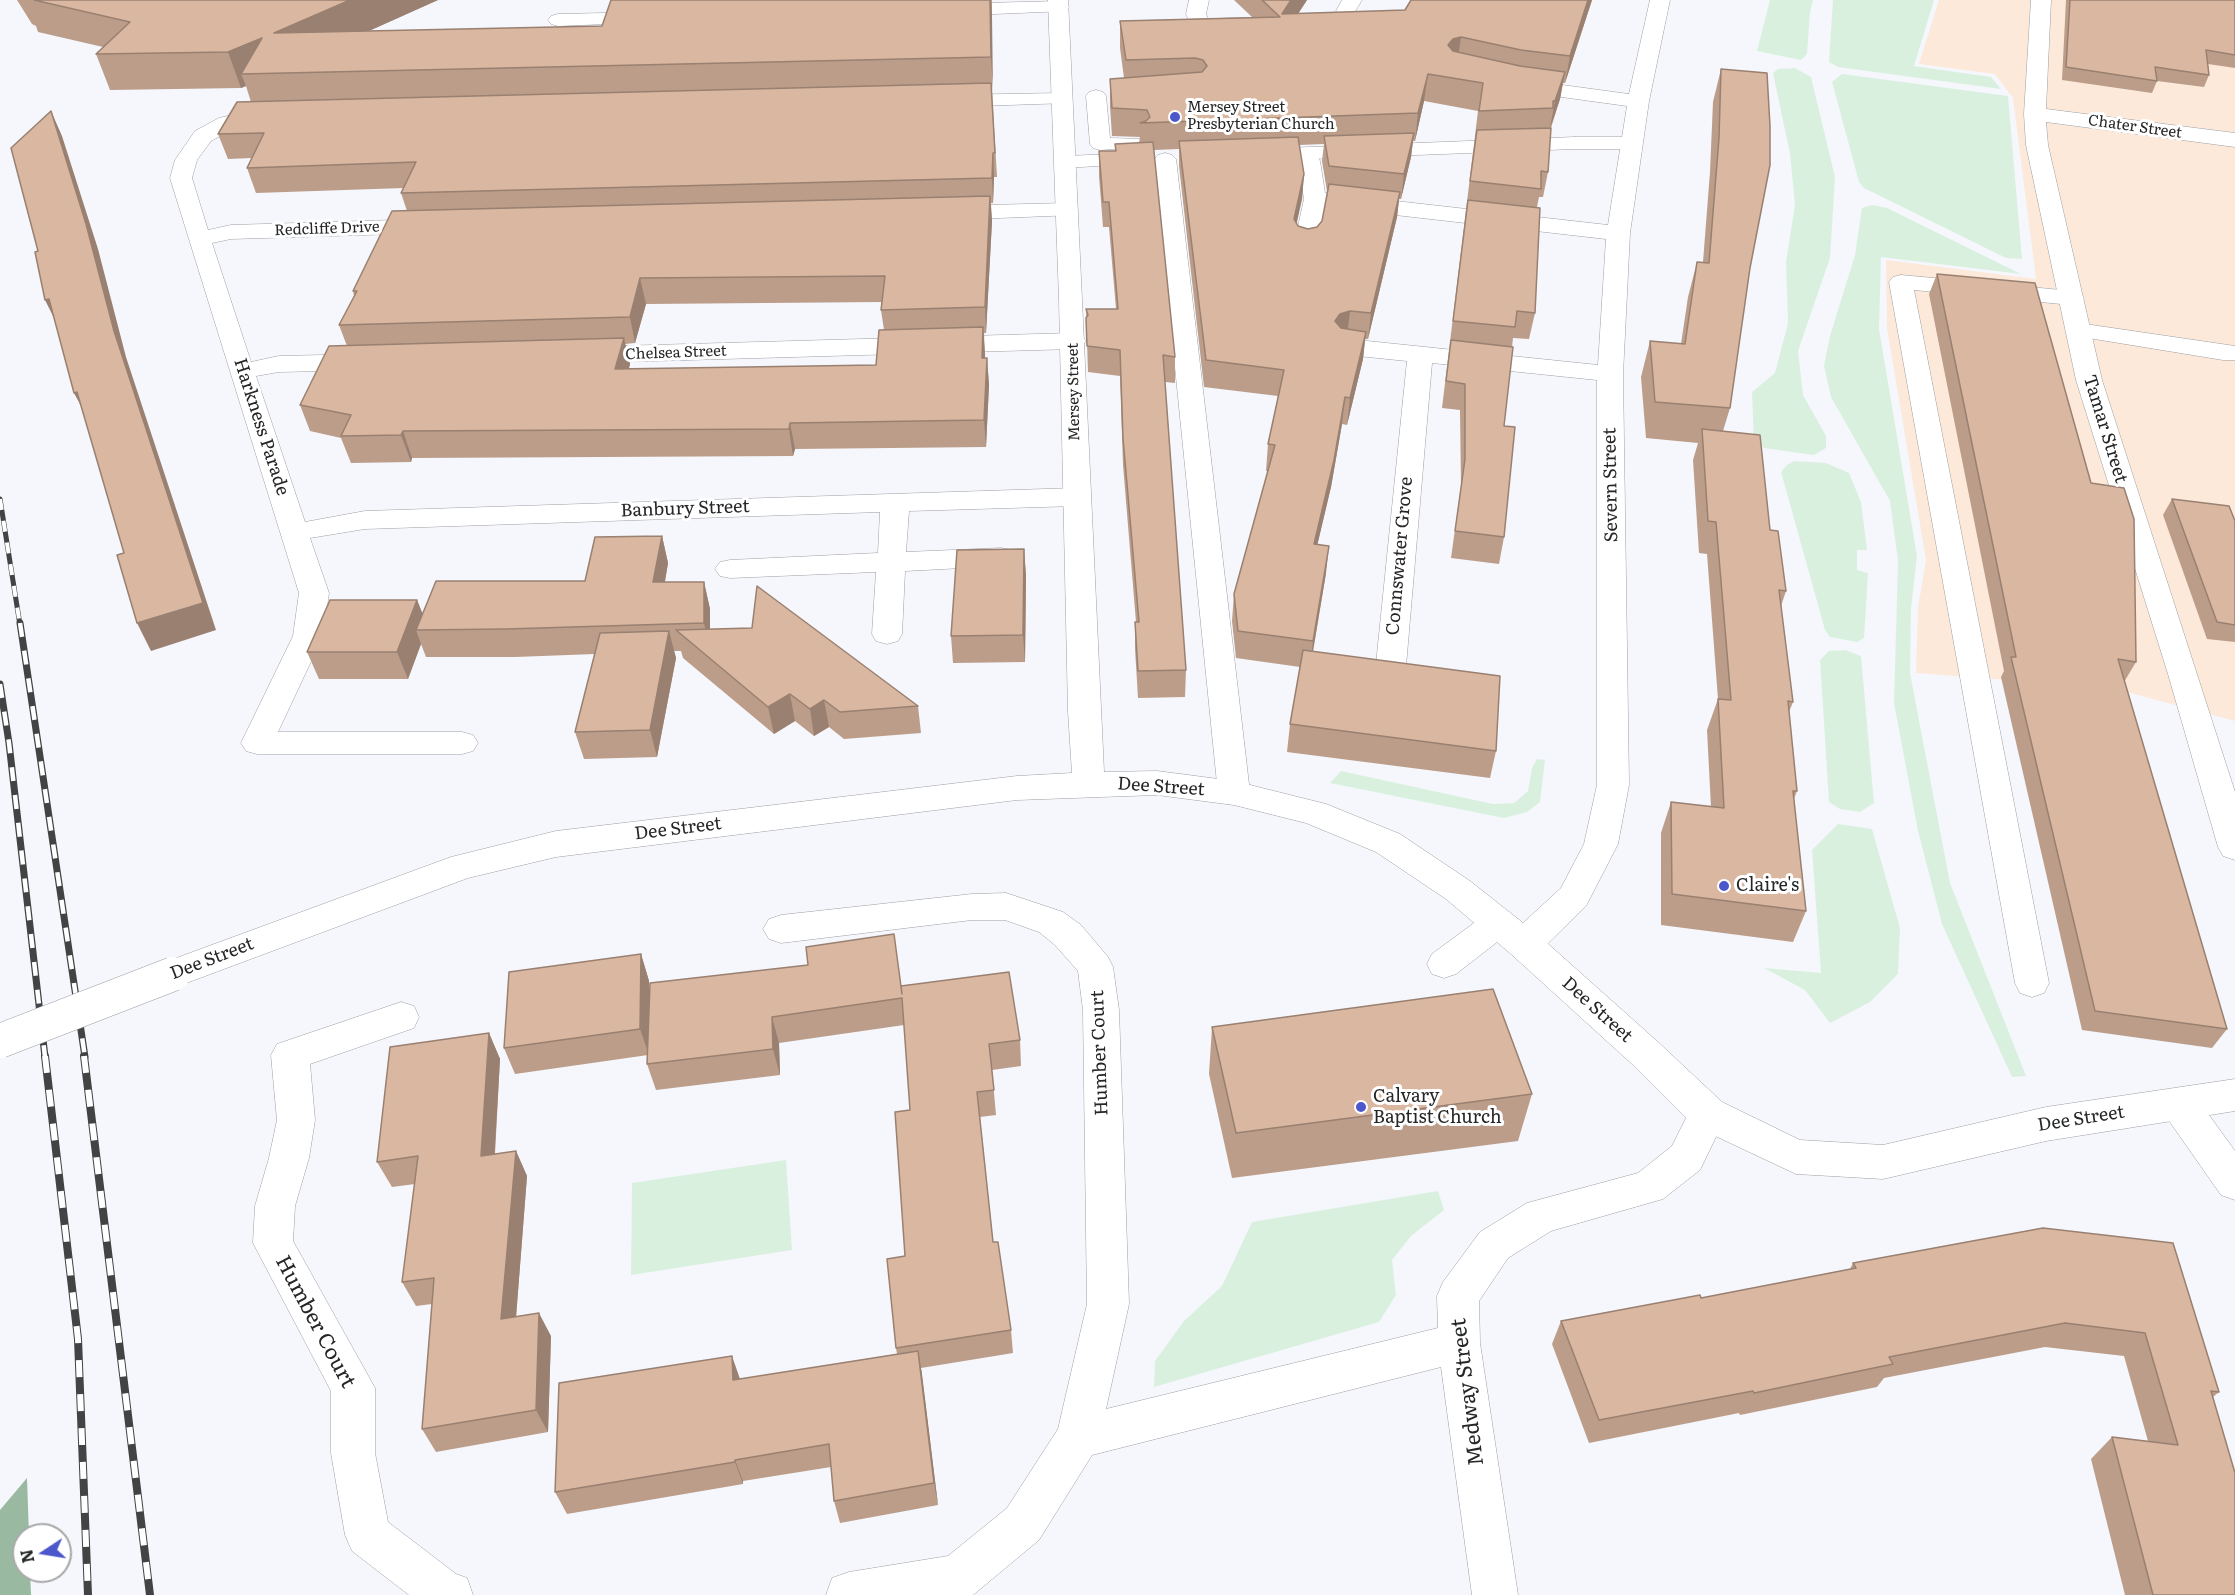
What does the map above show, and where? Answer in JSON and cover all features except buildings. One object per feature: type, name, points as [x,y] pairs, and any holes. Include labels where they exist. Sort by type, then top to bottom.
[{"type":"street","points":[[1177,25],[1203,31],[1196,14],[1199,0]]},
{"type":"street","name":"Severn Street","points":[[1524,944],[1574,897],[1601,844],[1613,785],[1610,374],[1618,233],[1638,101],[1660,0]]},
{"type":"street","name":"Tamar Street","points":[[2041,0],[2035,114],[2037,145],[2089,380],[2183,674],[2235,847]]},
{"type":"street","points":[[924,10],[1059,3]]},
{"type":"street","name":"Mersey Street","points":[[1059,3],[1061,99],[1073,341],[1076,497],[1089,784]]},
{"type":"street","points":[[558,20],[669,17]]},
{"type":"street","points":[[582,36],[585,30],[599,19]]},
{"type":"street","points":[[1493,80],[1638,101]]},
{"type":"street","points":[[924,102],[1061,99]]},
{"type":"street","name":"Chater Street","points":[[2035,114],[2235,140]]},
{"type":"street","name":"Harkness Parade","points":[[288,116],[245,118],[227,123],[203,136],[186,160],[181,178],[314,593],[308,636],[257,743],[462,743]]},
{"type":"street","points":[[1306,245],[1315,200],[1308,157]]},
{"type":"street","points":[[1315,200],[1618,233]]},
{"type":"street","points":[[925,213],[1067,210]]},
{"type":"street","name":"Redcliffe Drive","points":[[200,239],[231,232],[446,226]]},
{"type":"street","name":"Chelsea Street","points":[[555,356],[1073,341]]},
{"type":"street","points":[[1348,347],[1610,374]]},
{"type":"street","name":"Connswater Grove","points":[[1420,354],[1390,674],[1443,682]]},
{"type":"street","points":[[243,371],[279,364],[387,361]]},
{"type":"street","name":"Banbury Street","points":[[296,532],[365,519],[1076,497]]},
{"type":"street","points":[[887,634],[895,503]]},
{"type":"street","points":[[730,569],[1024,556]]},
{"type":"street","name":"Dee Street","points":[[0,1041],[348,907],[463,866],[556,844],[1008,789],[1157,783],[1234,793],[1314,813],[1388,843],[1458,890],[1524,944],[1646,1053],[1707,1114],[1796,1156],[1883,1162],[2046,1124],[2235,1095]]},
{"type":"street","name":"Humber Court","points":[[781,929],[972,907],[1006,906],[1051,922],[1068,935],[1095,967],[1101,1010],[1108,1304],[1078,1437],[1023,1524],[958,1578],[849,1595]]},
{"type":"street","name":"Humber Court","points":[[401,1017],[290,1055],[296,1120],[289,1158],[275,1206],[273,1243],[353,1388],[353,1453],[368,1535],[450,1595]]},
{"type":"street","points":[[2179,1104],[2235,1183]]},
{"type":"street","name":"Medway Street","points":[[1495,1595],[1459,1343],[1458,1296],[1494,1245],[1541,1216],[1649,1187],[1686,1158],[1707,1114]]},
{"type":"street","points":[[1078,1437],[1459,1343]]},
{"type":"lane","points":[[1061,99],[1118,95]]},
{"type":"lane","points":[[1096,96],[1100,144],[1176,153]]},
{"type":"lane","points":[[1236,156],[1308,157],[1575,142],[1632,143]]},
{"type":"lane","points":[[1064,162],[1176,153]]},
{"type":"lane","points":[[1176,153],[1234,793]]},
{"type":"lane","points":[[2032,983],[1901,282],[2072,298]]},
{"type":"lane","points":[[2078,330],[2235,353]]},
{"type":"lane","points":[[1444,964],[1498,923]]},
{"type":"shaded area","points":[[1939,0],[2235,0],[2235,721],[2127,692],[1916,673],[1918,608],[1926,560],[1887,328],[1886,260],[2036,279],[2013,98],[1995,74],[1919,64]]},
{"type":"green space","points":[[1770,0],[1813,0],[1807,54],[1801,60],[1757,51]]},
{"type":"green space","points":[[1833,0],[1934,0],[1914,66],[1991,77],[2001,89],[1838,67],[1829,62]]},
{"type":"green space","points":[[1795,68],[1811,77],[1835,177],[1830,258],[1798,351],[1803,395],[1826,436],[1826,448],[1814,455],[1764,448],[1754,441],[1752,392],[1775,373],[1788,323],[1786,262],[1795,205],[1790,154],[1773,73],[1778,69]]},
{"type":"green space","points":[[1842,74],[2008,96],[2022,259],[2006,258],[1864,188],[1859,182],[1832,82]]},
{"type":"green space","points":[[1872,205],[1887,208],[2021,274],[1881,257],[1879,329],[1917,556],[1911,608],[1910,673],[1950,883],[2026,1076],[2012,1077],[1942,924],[1918,831],[1894,703],[1898,561],[1890,501],[1831,397],[1824,366],[1830,336],[1855,255],[1862,208]]},
{"type":"green space","points":[[1794,461],[1826,463],[1849,473],[1861,502],[1867,550],[1857,550],[1857,570],[1868,573],[1864,638],[1857,642],[1830,637],[1825,630],[1781,472]]},
{"type":"green space","points":[[1845,650],[1861,656],[1874,803],[1860,812],[1840,809],[1829,802],[1820,660],[1829,651]]},
{"type":"green space","points":[[1537,759],[1545,760],[1540,802],[1527,812],[1504,818],[1330,783],[1341,771],[1493,804],[1514,803],[1528,791],[1532,768]]},
{"type":"green space","points":[[1838,824],[1872,829],[1900,928],[1898,974],[1870,1002],[1830,1023],[1805,990],[1764,968],[1821,973],[1812,850]]},
{"type":"green space","points":[[786,1160],[792,1250],[631,1275],[632,1183]]},
{"type":"green space","points":[[1438,1191],[1444,1210],[1411,1236],[1392,1260],[1396,1295],[1379,1322],[1154,1387],[1155,1361],[1184,1321],[1222,1286],[1252,1222]]},
{"type":"green space","points":[[27,1478],[29,1523],[12,1523],[12,1583],[30,1583],[31,1595],[0,1595],[0,1510]]},
{"type":"railway","points":[[0,499],[20,625]]},
{"type":"railway","points":[[20,623],[85,1057]]},
{"type":"railway","points":[[0,684],[9,743],[45,1057]]},
{"type":"railway","points":[[45,1056],[78,1339],[88,1595]]},
{"type":"railway","points":[[84,1056],[150,1595]]},
{"type":"place","name":"Mersey Street Presbyterian Church","points":[[1175,117]]},
{"type":"place","name":"Claire's","points":[[1724,886]]},
{"type":"place","name":"Calvary Baptist Church","points":[[1361,1107]]}]
